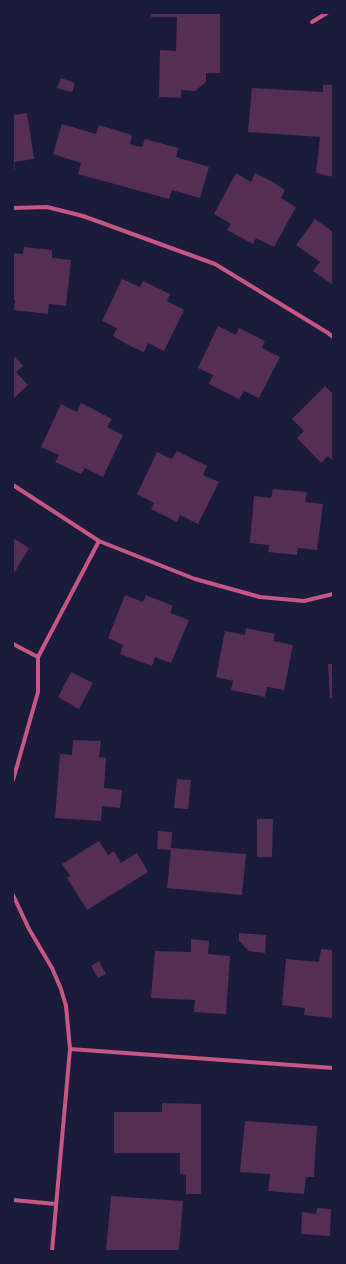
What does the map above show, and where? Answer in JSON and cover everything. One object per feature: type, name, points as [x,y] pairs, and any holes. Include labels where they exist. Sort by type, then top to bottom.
[{"type":"street","points":[[312,22],[327,13]]},
{"type":"street","points":[[13,208],[47,207],[83,216],[215,264],[333,337]]},
{"type":"street","points":[[13,485],[99,541],[195,579],[260,597],[304,601],[333,594]]},
{"type":"street","points":[[13,780],[38,692],[38,657],[99,541]]},
{"type":"street","points":[[13,644],[38,657]]},
{"type":"street","points":[[13,894],[29,929],[52,968],[66,1006],[70,1049],[52,1251]]},
{"type":"street","points":[[70,1049],[333,1068]]},
{"type":"street","points":[[13,1200],[56,1204]]},
{"type":"building","points":[[151,13],[220,13],[220,73],[206,73],[206,82],[195,91],[181,90],[181,98],[159,97],[160,50],[176,51],[177,17],[151,17]]},
{"type":"building","points":[[61,78],[75,83],[72,92],[57,88]]},
{"type":"building","points":[[323,85],[333,85],[333,177],[316,173],[320,137],[248,132],[252,88],[323,92]]},
{"type":"building","points":[[27,113],[34,159],[14,162],[15,169],[13,170],[13,115]]},
{"type":"building","points":[[62,124],[96,134],[99,125],[132,135],[130,144],[136,146],[142,147],[145,139],[178,148],[176,157],[209,167],[200,198],[172,190],[169,199],[78,174],[81,163],[53,154]]},
{"type":"building","points":[[236,173],[251,182],[255,173],[271,181],[285,190],[281,198],[296,207],[274,247],[256,238],[253,244],[227,230],[231,224],[214,214]]},
{"type":"building","points":[[315,219],[333,232],[333,285],[313,271],[320,262],[296,245]]},
{"type":"building","points":[[24,247],[52,250],[52,258],[71,260],[66,306],[49,304],[48,314],[14,310],[13,253],[23,254]]},
{"type":"building","points":[[122,279],[140,287],[143,281],[170,294],[167,301],[184,310],[164,351],[148,343],[144,352],[128,345],[113,336],[117,328],[102,321]]},
{"type":"building","points":[[218,326],[236,335],[239,328],[265,341],[262,348],[280,357],[259,398],[244,391],[239,399],[209,384],[213,375],[198,368]]},
{"type":"building","points":[[13,355],[23,366],[16,372],[28,385],[13,399]]},
{"type":"building","points":[[325,386],[333,394],[333,461],[328,456],[321,463],[297,438],[304,431],[292,419]]},
{"type":"building","points":[[81,403],[112,419],[107,427],[123,435],[103,477],[85,468],[81,474],[55,462],[59,455],[41,447],[61,404],[77,412]]},
{"type":"building","points":[[177,451],[207,466],[203,475],[219,482],[198,524],[180,515],[177,522],[151,509],[154,503],[137,494],[157,452],[172,459]]},
{"type":"building","points":[[273,489],[307,492],[305,502],[323,504],[317,550],[298,548],[297,555],[268,552],[269,545],[250,543],[254,496],[271,498]]},
{"type":"building","points":[[13,538],[29,548],[13,575]]},
{"type":"building","points":[[125,595],[143,602],[146,595],[173,606],[170,613],[189,620],[171,663],[155,657],[152,666],[120,654],[123,645],[108,638]]},
{"type":"building","points":[[246,628],[275,634],[273,641],[293,645],[284,690],[267,687],[265,697],[231,690],[233,681],[216,677],[225,631],[245,635]]},
{"type":"building","points":[[328,664],[333,664],[333,698],[330,698]]},
{"type":"building","points":[[71,672],[93,683],[79,709],[58,697]]},
{"type":"building","points":[[73,740],[101,741],[99,757],[106,758],[104,788],[122,790],[120,808],[102,806],[101,821],[55,818],[60,754],[72,755]]},
{"type":"building","points":[[177,779],[191,780],[188,809],[174,808]]},
{"type":"building","points":[[257,819],[273,819],[272,857],[257,857]]},
{"type":"building","points":[[158,831],[172,832],[171,848],[246,854],[242,895],[167,888],[171,850],[157,849]]},
{"type":"building","points":[[99,841],[108,855],[114,851],[121,863],[137,853],[148,872],[87,910],[67,878],[70,876],[62,864]]},
{"type":"building","points":[[239,933],[266,935],[265,953],[249,951],[239,941]]},
{"type":"building","points":[[191,939],[209,941],[208,954],[230,956],[226,1014],[194,1012],[195,1000],[151,998],[155,951],[191,952]]},
{"type":"building","points":[[321,949],[333,950],[333,1018],[304,1015],[305,1008],[282,1005],[286,959],[319,962]]},
{"type":"building","points":[[99,961],[106,974],[98,978],[91,966]]},
{"type":"building","points":[[162,1103],[201,1104],[201,1194],[186,1194],[186,1175],[180,1174],[180,1153],[114,1153],[114,1112],[162,1112]]},
{"type":"building","points":[[245,1121],[317,1126],[314,1177],[306,1177],[304,1194],[268,1191],[270,1174],[240,1172]]},
{"type":"building","points":[[111,1196],[183,1201],[179,1251],[106,1251]]},
{"type":"building","points":[[317,1208],[331,1209],[330,1236],[301,1234],[302,1212],[316,1214]]}]
